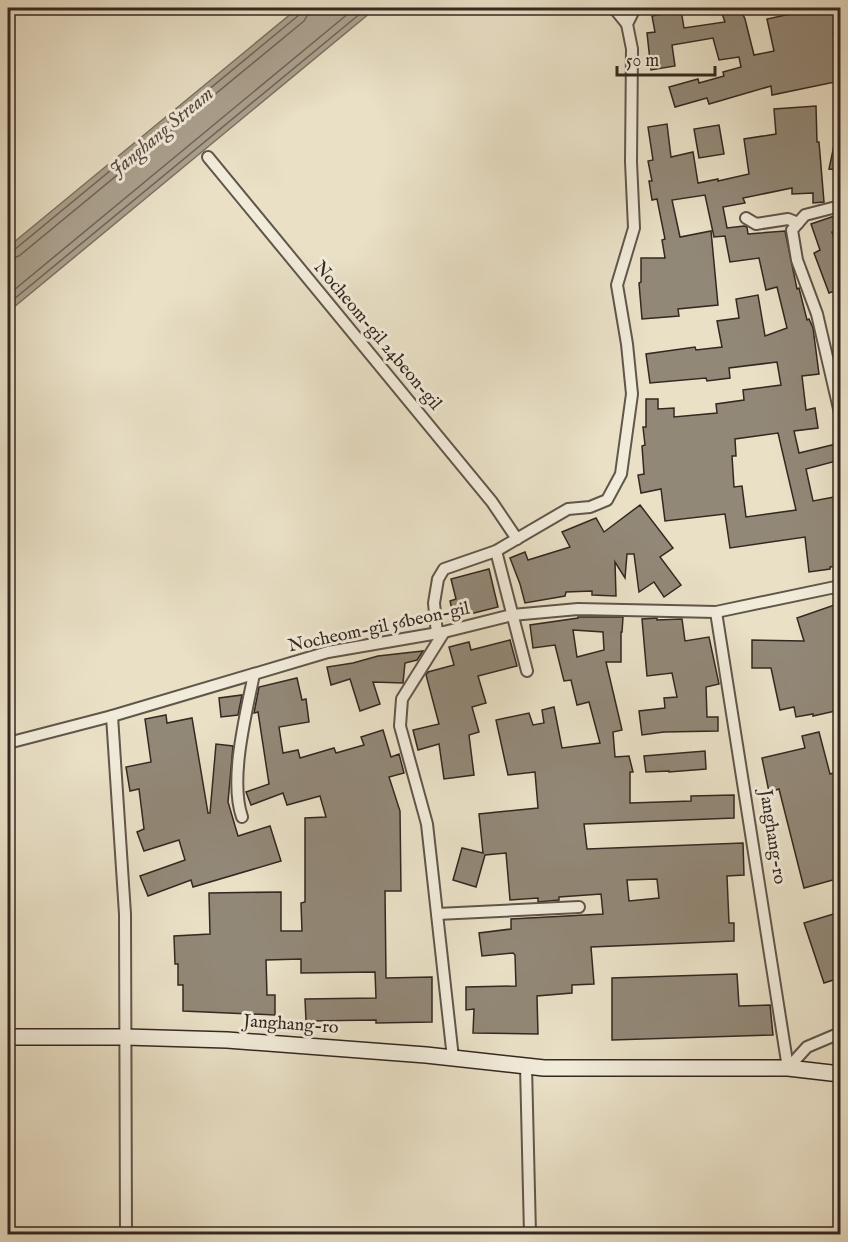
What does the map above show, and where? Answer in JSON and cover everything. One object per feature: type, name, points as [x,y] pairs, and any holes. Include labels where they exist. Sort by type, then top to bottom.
[{"type":"main road","name":"Janghang-ro","points":[[8,1037],[227,1040],[556,1068],[788,1068],[840,1074]]},
{"type":"street","points":[[453,1058],[427,824],[400,726],[402,699],[440,633],[434,603],[438,579],[444,569],[496,551],[568,509],[590,507],[607,500],[621,474],[632,394],[627,344],[617,285],[634,228],[631,162],[632,49],[627,24],[614,8]]},
{"type":"street","points":[[627,24],[635,8]]},
{"type":"street","name":"Nocheom-gil 24beon-gil","points":[[208,157],[471,476],[517,538]]},
{"type":"street","points":[[840,206],[805,215],[792,230],[797,260],[818,314],[840,405]]},
{"type":"street","points":[[746,218],[756,224],[788,219],[798,223]]},
{"type":"street","points":[[496,551],[527,670]]},
{"type":"street","name":"Nocheom-gil 56beon-gil","points":[[8,743],[112,716],[328,652],[440,633],[512,615],[578,609],[716,612],[840,586]]},
{"type":"street","name":"Janghang-ro","points":[[716,612],[788,1068]]},
{"type":"street","points":[[242,817],[236,801],[240,752],[254,674]]},
{"type":"street","points":[[112,716],[124,914],[126,1234]]},
{"type":"street","points":[[437,914],[579,907]]},
{"type":"street","points":[[788,1068],[807,1047],[840,1033]]},
{"type":"street","points":[[526,1066],[530,1234]]},
{"type":"water","name":"Janghang Stream","points":[[298,8],[376,8],[8,312],[8,247]]},
{"type":"building","points":[[720,8],[740,8],[754,55],[774,51],[767,19],[818,8],[840,8],[840,30],[833,32],[840,67],[840,81],[772,95],[771,86],[709,104],[707,98],[675,107],[669,87],[698,79],[699,83],[724,76],[723,72],[741,67],[739,57],[719,60],[713,38],[672,45],[675,66],[651,70],[647,33],[655,32],[652,16],[681,10],[684,28],[725,22]]},
{"type":"building","points":[[816,106],[817,142],[819,142],[824,202],[813,203],[813,193],[792,194],[792,188],[743,198],[745,203],[723,207],[727,228],[744,226],[747,227],[748,234],[785,231],[797,289],[799,288],[807,320],[809,319],[813,328],[819,374],[802,376],[806,410],[815,408],[818,428],[794,431],[799,453],[840,443],[840,460],[806,469],[813,501],[840,496],[840,566],[809,572],[805,537],[730,548],[725,514],[665,521],[661,489],[641,493],[638,475],[644,474],[642,446],[645,445],[643,427],[646,427],[646,399],[658,399],[658,409],[674,408],[674,417],[717,413],[716,404],[744,400],[743,390],[781,385],[777,362],[729,368],[730,378],[650,383],[646,354],[695,347],[696,350],[722,347],[717,321],[739,318],[736,299],[758,295],[765,336],[787,328],[777,287],[766,290],[759,258],[730,262],[725,236],[714,237],[705,195],[672,200],[680,237],[711,231],[718,305],[678,309],[679,316],[642,319],[639,283],[641,282],[641,258],[665,258],[662,240],[665,239],[657,199],[652,200],[649,181],[652,181],[648,161],[653,160],[648,127],[667,124],[671,157],[693,152],[698,183],[718,179],[718,181],[749,174],[744,139],[776,134],[774,109]],"holes":[[[778,433],[796,510],[746,517],[742,486],[734,487],[732,456],[736,456],[735,439]]]},
{"type":"building","points":[[719,125],[724,154],[699,158],[694,129]]},
{"type":"building","points":[[836,136],[840,137],[840,170],[829,169]]},
{"type":"building","points":[[840,214],[840,228],[832,232],[840,254],[840,289],[829,293],[814,253],[820,250],[811,224]]},
{"type":"building","points":[[640,505],[673,548],[660,557],[681,585],[664,597],[654,582],[639,592],[634,554],[627,554],[625,578],[615,562],[616,596],[592,595],[592,591],[566,592],[565,596],[525,603],[510,558],[525,552],[528,560],[570,547],[562,532],[596,518],[604,532]]},
{"type":"building","points":[[489,569],[498,607],[454,618],[450,601],[456,599],[451,579]]},
{"type":"building","points":[[840,603],[840,635],[836,636],[840,653],[840,710],[796,717],[794,707],[780,710],[771,668],[752,668],[752,640],[804,641],[797,618]]},
{"type":"building","points":[[623,617],[621,662],[606,662],[622,730],[613,732],[615,757],[629,756],[633,772],[630,772],[630,803],[691,801],[691,796],[734,795],[734,818],[584,824],[587,849],[743,843],[744,875],[727,876],[729,923],[734,923],[734,941],[591,947],[594,984],[572,985],[572,993],[537,996],[538,1034],[473,1033],[474,1009],[466,1010],[466,987],[516,986],[515,955],[513,953],[482,956],[479,933],[511,929],[511,919],[603,914],[601,894],[559,897],[559,900],[538,902],[538,898],[510,900],[506,853],[485,855],[476,887],[453,880],[462,848],[483,853],[479,814],[538,808],[535,772],[508,775],[496,720],[529,713],[533,725],[544,723],[542,710],[554,707],[562,748],[600,743],[589,702],[577,705],[571,680],[564,681],[555,645],[533,648],[530,625],[578,618]],"holes":[[[573,630],[603,632],[604,650],[577,657]],[[657,879],[659,898],[629,901],[627,880]]]},
{"type":"building","points":[[657,618],[657,620],[682,619],[685,641],[709,637],[719,684],[706,687],[707,717],[718,717],[718,731],[664,732],[642,735],[639,711],[665,708],[664,698],[677,697],[672,673],[647,676],[642,619]]},
{"type":"building","points":[[510,640],[517,666],[478,676],[486,703],[472,707],[479,732],[469,735],[474,775],[444,779],[439,744],[418,750],[413,730],[439,724],[426,675],[428,672],[454,665],[449,647],[469,642],[471,650]]},
{"type":"building","points":[[423,651],[417,660],[405,663],[403,683],[373,682],[380,704],[360,711],[350,679],[331,685],[327,667],[378,656]]},
{"type":"building","points":[[297,678],[302,700],[306,699],[309,722],[279,727],[283,753],[298,750],[300,758],[334,748],[336,753],[364,745],[361,737],[383,730],[391,757],[399,754],[404,773],[389,777],[400,811],[401,891],[385,891],[386,978],[432,977],[432,1022],[306,1021],[305,999],[376,998],[375,972],[301,973],[301,959],[266,960],[267,995],[275,995],[275,1015],[183,1011],[183,985],[178,985],[174,936],[210,934],[209,893],[281,892],[281,931],[302,931],[301,903],[305,902],[305,818],[326,817],[320,796],[287,805],[283,793],[251,805],[246,792],[269,784],[258,712],[254,713],[259,687]]},
{"type":"building","points":[[242,695],[238,715],[221,717],[219,698]]},
{"type":"building","points":[[166,715],[167,723],[192,718],[208,813],[210,813],[216,744],[233,746],[228,802],[238,836],[270,826],[281,861],[193,887],[191,880],[148,896],[140,876],[185,860],[179,840],[144,851],[137,832],[144,829],[139,789],[130,791],[126,767],[151,762],[145,719]]},
{"type":"building","points":[[819,732],[830,774],[840,771],[840,878],[804,888],[779,789],[769,792],[762,758],[805,748],[802,736]]},
{"type":"building","points":[[705,751],[706,769],[646,772],[644,756]]},
{"type":"building","points":[[840,912],[840,978],[824,983],[804,923]]},
{"type":"building","points":[[737,974],[739,1006],[770,1005],[773,1035],[612,1040],[612,978]]}]
